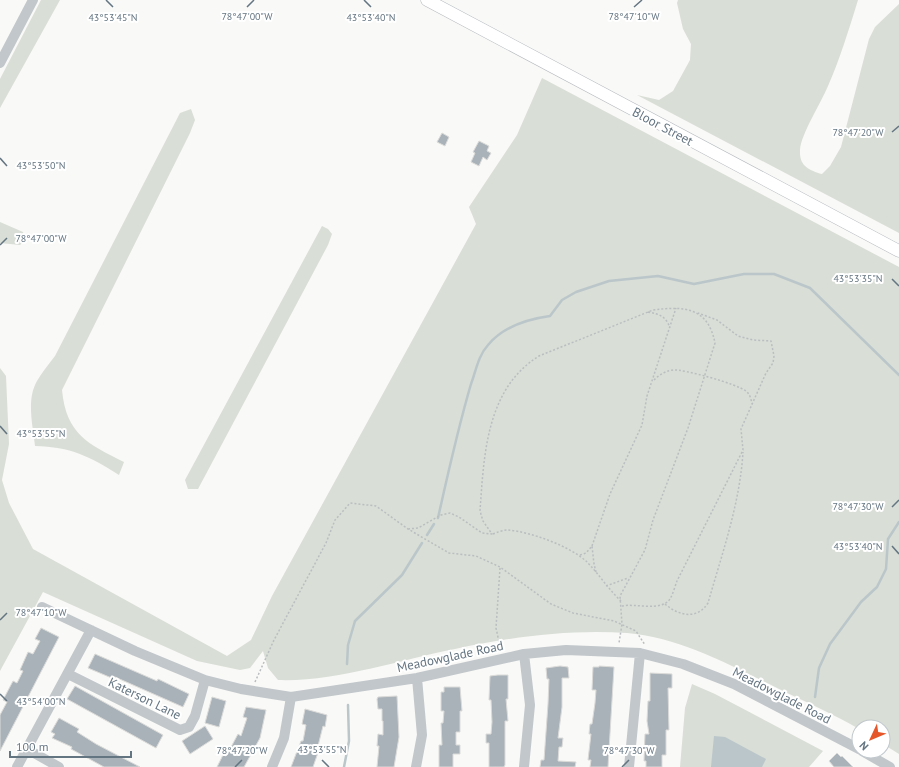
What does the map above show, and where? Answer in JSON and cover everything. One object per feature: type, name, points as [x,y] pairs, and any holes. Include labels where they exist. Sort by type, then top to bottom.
[{"type":"main road","name":"Bloor Street","points":[[435,2],[899,251]]},
{"type":"street","points":[[0,62],[33,0]]},
{"type":"street","name":"Meadowglade Road","points":[[42,607],[205,680],[250,691],[291,697],[417,678],[524,654],[566,650],[640,653],[683,664],[734,684],[851,745]]},
{"type":"street","points":[[17,767],[91,630]]},
{"type":"street","points":[[629,767],[640,653]]},
{"type":"street","points":[[524,654],[530,705],[524,767]]},
{"type":"street","name":"Katerson Lane","points":[[68,674],[180,730],[189,727],[196,716],[205,680]]},
{"type":"street","points":[[416,767],[422,735],[417,678]]},
{"type":"street","points":[[272,767],[284,738],[291,697]]},
{"type":"street","points":[[27,749],[59,767]]},
{"type":"street","points":[[874,759],[885,766]]},
{"type":"path","points":[[492,534],[483,521],[480,511],[482,479],[488,433],[497,403],[512,378],[528,363],[539,356],[647,312],[669,308],[697,312],[717,320],[738,336],[753,340],[771,341],[774,356],[773,363],[741,429],[743,450],[741,477],[708,603],[703,610],[695,614],[673,611],[664,604]]},
{"type":"path","points":[[579,556],[586,553],[592,546],[610,494],[642,425],[647,396],[676,308]]},
{"type":"path","points":[[647,312],[663,316],[668,321],[670,328]]},
{"type":"path","points":[[618,651],[622,624],[622,606],[620,596],[630,577],[639,565],[645,550],[653,520],[676,463],[715,343],[712,330],[706,320],[697,312]]},
{"type":"path","points":[[652,381],[660,374],[673,370],[704,377],[733,384],[745,390],[751,396],[752,404]]},
{"type":"path","points":[[622,606],[664,604],[670,599],[676,581],[743,450]]},
{"type":"path","points":[[250,691],[259,676],[274,640],[326,543],[335,520],[350,503],[376,506],[408,529],[449,553],[476,556],[500,567],[551,604],[573,613],[614,621],[636,631],[651,655]]},
{"type":"path","points":[[408,529],[418,528],[441,515],[450,513],[482,532],[492,534],[508,530],[570,549],[597,574],[606,586],[621,601]]},
{"type":"path","points":[[592,546],[597,574]]},
{"type":"path","points":[[500,567],[496,628],[502,659]]},
{"type":"path","points":[[606,586],[630,577]]},
{"type":"shaded area","points":[[41,0],[60,0],[0,108],[0,79]]},
{"type":"shaded area","points":[[678,0],[858,0],[832,76],[807,127],[801,143],[800,155],[803,164],[809,169],[822,174],[830,166],[841,147],[869,39],[875,27],[899,4],[899,233],[637,95],[659,100],[673,91],[690,60],[691,44],[683,29],[677,3]]},
{"type":"shaded area","points":[[542,78],[899,267],[899,754],[891,749],[891,719],[851,719],[851,725],[707,655],[667,641],[627,633],[584,632],[540,635],[455,649],[322,678],[278,680],[268,668],[263,651],[250,668],[240,670],[197,661],[43,592],[0,671],[0,368],[6,376],[9,444],[2,480],[9,503],[33,549],[227,656],[251,640],[272,596],[476,224],[469,207],[517,135]]},
{"type":"shaded area","points":[[191,109],[195,120],[190,133],[62,390],[64,405],[68,417],[81,436],[90,443],[124,462],[119,475],[79,454],[59,448],[35,446],[31,413],[32,396],[37,381],[55,356],[180,113]]},
{"type":"shaded area","points":[[0,222],[23,232],[25,240],[20,245],[0,243]]},
{"type":"shaded area","points":[[322,226],[328,229],[332,234],[328,245],[198,489],[188,489],[185,480]]},
{"type":"shaded area","points":[[692,684],[715,694],[823,751],[809,767],[680,767],[685,708]]},
{"type":"shaded area","points":[[714,736],[725,737],[766,759],[762,767],[711,767]]},
{"type":"building","points":[[442,133],[449,137],[445,146],[437,142]]},
{"type":"building","points":[[479,141],[489,146],[487,151],[491,153],[487,160],[483,157],[479,166],[471,162],[475,153],[473,152]]},
{"type":"building","points":[[41,628],[59,637],[0,751],[0,715],[7,702],[3,700],[13,681],[17,683],[23,671],[20,670],[28,652],[33,654],[40,641],[35,639]]},
{"type":"building","points":[[95,654],[157,681],[158,679],[189,694],[183,707],[115,677],[114,679],[88,668]]},
{"type":"building","points":[[560,666],[568,667],[569,678],[562,678],[562,707],[558,738],[563,738],[562,747],[559,747],[558,761],[576,762],[575,767],[540,767],[541,760],[544,760],[548,704],[549,679],[547,679],[546,668]]},
{"type":"building","points":[[593,667],[614,667],[608,767],[590,767],[591,760],[588,760],[591,734],[589,734],[590,724],[592,724],[596,690],[592,690]]},
{"type":"building","points":[[650,673],[672,674],[672,688],[668,688],[669,730],[666,730],[666,755],[662,755],[662,767],[646,767],[646,761],[644,761],[645,734],[649,734],[647,721],[648,701],[650,701]]},
{"type":"building","points":[[508,675],[508,699],[506,699],[508,721],[505,721],[505,765],[504,767],[489,767],[489,743],[486,743],[486,734],[491,734],[492,722],[491,700],[489,700],[490,676]]},
{"type":"building","points":[[75,686],[163,735],[156,748],[67,699]]},
{"type":"building","points":[[444,687],[460,687],[462,711],[460,711],[460,732],[456,732],[456,745],[460,745],[460,754],[453,754],[453,767],[439,767],[439,745],[442,745],[441,723],[443,723],[444,711],[441,711],[441,692],[444,692]]},
{"type":"building","points":[[397,696],[399,737],[394,767],[377,767],[379,746],[377,746],[378,734],[383,735],[383,721],[382,709],[378,709],[377,699],[378,697]]},
{"type":"building","points":[[212,697],[226,701],[219,727],[205,723]]},
{"type":"building","points":[[246,707],[266,710],[260,738],[244,767],[217,767],[223,755],[226,756],[238,734],[241,736],[247,718],[243,717]]},
{"type":"building","points":[[305,709],[327,715],[325,727],[323,726],[318,746],[320,747],[313,767],[291,767],[301,741],[303,741],[306,725],[302,724]]},
{"type":"building","points":[[59,718],[79,729],[77,732],[96,744],[140,767],[104,767],[71,749],[72,747],[52,738],[55,734],[51,732]]},
{"type":"building","points":[[205,726],[213,739],[190,754],[182,741]]},
{"type":"building","points":[[837,753],[853,767],[834,767],[829,761]]},
{"type":"waterway","points":[[438,518],[466,401],[478,364],[485,349],[494,339],[508,329],[533,319],[550,316],[562,300],[576,292],[609,281],[658,276],[694,284],[744,274],[774,274],[810,288],[899,375]]},
{"type":"waterway","points":[[815,697],[819,668],[830,644],[861,602],[877,587],[886,569],[888,539],[899,522]]},
{"type":"waterway","points":[[427,535],[434,524]]},
{"type":"waterway","points":[[347,664],[348,645],[355,621],[402,575],[422,543]]},
{"type":"waterway","points":[[344,767],[349,741],[348,705]]}]
